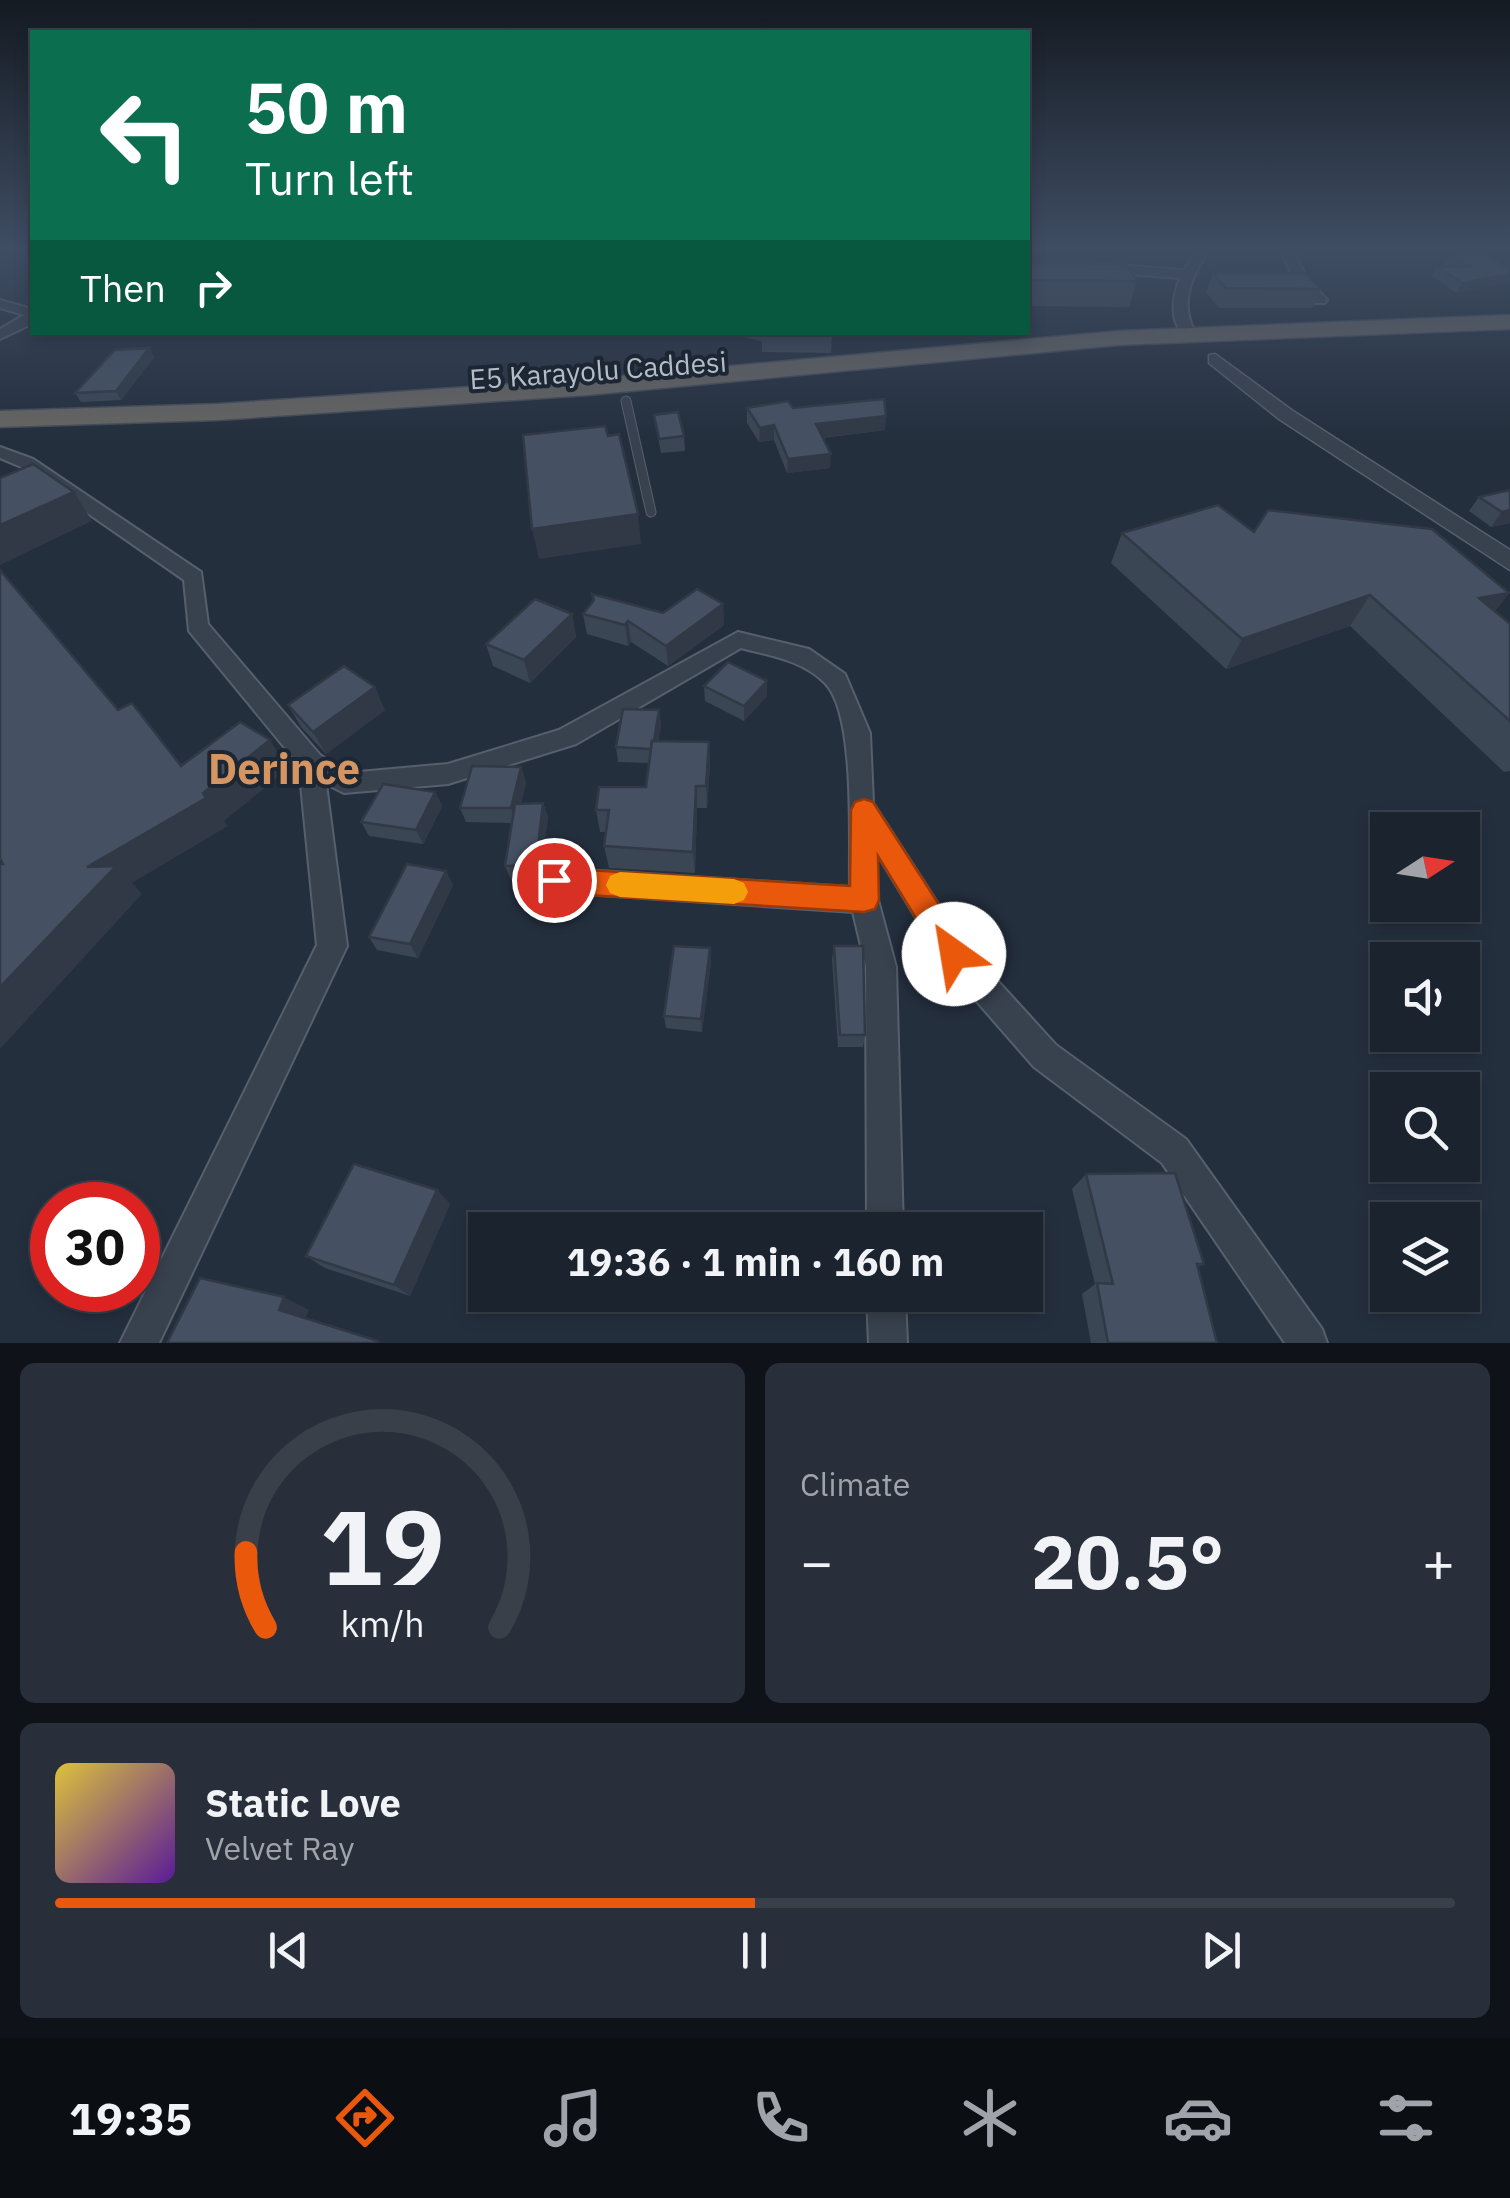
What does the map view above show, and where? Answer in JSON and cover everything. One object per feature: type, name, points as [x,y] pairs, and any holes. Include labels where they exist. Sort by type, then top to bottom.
[{"type":"highway","name":"E5 Karayolu Caddesi","points":[[0,419],[218,412],[1510,322]]},
{"type":"highway","name":"E5 Karayolu Caddesi","points":[[0,436],[626,401],[1200,346],[1510,338]]},
{"type":"street","points":[[1180,311],[1181,323],[1200,346],[1302,430],[1408,492],[1510,562]]},
{"type":"street","points":[[0,334],[30,317]]},
{"type":"street","points":[[0,452],[28,463],[194,577],[197,626],[311,762],[344,783],[448,774],[567,737],[738,640],[800,655],[837,680],[858,733],[864,810],[864,900],[882,967],[885,1212]]},
{"type":"street","points":[[139,1343],[332,946],[311,762]]},
{"type":"street","points":[[864,810],[954,954],[1044,1056],[1174,1151],[1308,1343]]},
{"type":"street","points":[[554,880],[864,900]]},
{"type":"street","points":[[887,1312],[888,1343]]},
{"type":"lane","points":[[626,401],[651,512]]},
{"type":"building","points":[[149,348],[116,391],[75,393],[115,350]]},
{"type":"building","points":[[884,399],[886,416],[816,424],[831,454],[788,459],[774,425],[760,428],[747,408],[788,401],[793,408]]},
{"type":"building","points":[[678,412],[684,436],[659,439],[654,415]]},
{"type":"building","points":[[605,426],[608,436],[619,434],[638,514],[532,529],[523,435]]},
{"type":"building","points":[[33,464],[74,492],[0,525],[0,478]]},
{"type":"building","points":[[1510,490],[1510,510],[1502,512],[1479,497]]},
{"type":"building","points":[[1218,505],[1254,532],[1268,510],[1432,529],[1509,593],[1479,598],[1510,624],[1510,721],[1370,595],[1242,639],[1122,533]]},
{"type":"building","points":[[0,570],[118,710],[132,703],[181,766],[240,722],[270,740],[203,793],[206,798],[87,867],[116,866],[0,987],[3,864]]},
{"type":"building","points":[[697,589],[723,604],[666,646],[628,621],[625,625],[583,614],[594,600],[592,594],[663,613]]},
{"type":"building","points":[[535,599],[572,614],[524,660],[486,644]]},
{"type":"building","points":[[728,662],[767,681],[744,706],[704,686]]},
{"type":"building","points":[[344,666],[375,687],[313,732],[288,705]]},
{"type":"building","points":[[623,709],[659,710],[651,749],[616,747]]},
{"type":"building","points":[[652,741],[709,742],[706,786],[696,786],[693,852],[604,846],[609,810],[596,810],[599,787],[646,787]]},
{"type":"building","points":[[472,766],[521,767],[511,808],[460,808]]},
{"type":"building","points":[[383,784],[435,792],[416,830],[361,822]]},
{"type":"building","points":[[543,803],[537,855],[532,865],[505,866],[515,804]]},
{"type":"building","points":[[407,864],[446,871],[410,944],[369,937]]},
{"type":"building","points":[[674,946],[710,948],[701,1019],[664,1016]]},
{"type":"building","points":[[834,946],[863,946],[865,1035],[840,1035]]},
{"type":"building","points":[[354,1164],[437,1190],[394,1285],[306,1256]]},
{"type":"building","points":[[1175,1173],[1204,1264],[1197,1264],[1217,1343],[1108,1343],[1097,1283],[1113,1284],[1086,1174]]},
{"type":"building","points":[[200,1278],[284,1297],[279,1310],[378,1341],[167,1343]]},
{"type":"slow traffic","points":[[620,885],[734,892]]},
{"type":"district","name":"Derince","points":[[284,768]]},
{"type":"route","points":[[554,880],[864,900],[864,810],[954,954]]}]
